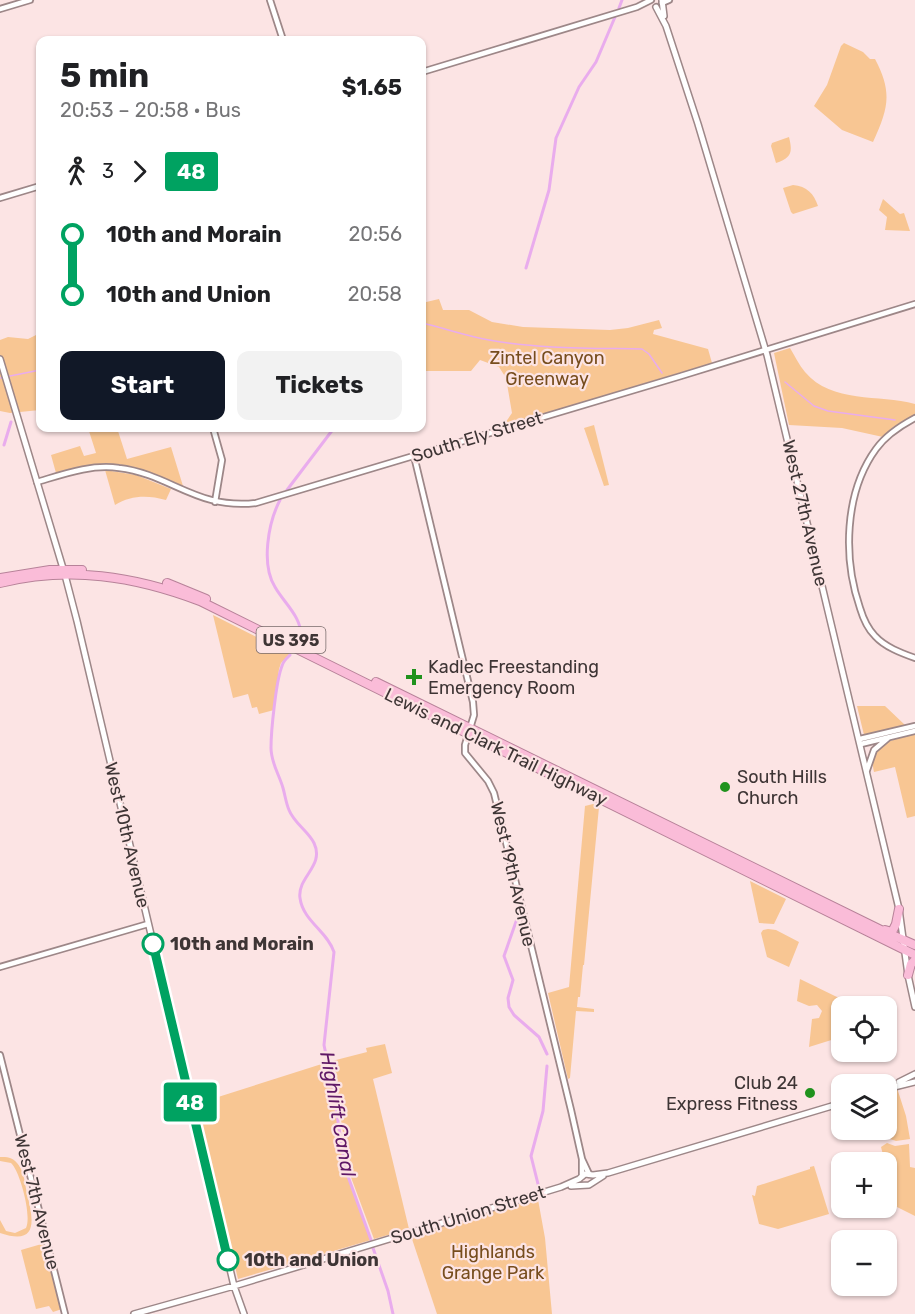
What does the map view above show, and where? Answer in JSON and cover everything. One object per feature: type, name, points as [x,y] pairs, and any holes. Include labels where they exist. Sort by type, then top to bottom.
[{"type":"highway","name":"US 395","points":[[0,578],[28,572],[65,572]]},
{"type":"highway","name":"Lewis and Clark Trail Highway","points":[[65,572],[127,574],[164,582],[196,594],[915,958]]},
{"type":"highway","name":"US 395","points":[[0,583],[65,572]]},
{"type":"highway","name":"Lewis and Clark Trail Highway","points":[[470,731],[915,945]]},
{"type":"highway","points":[[866,922],[892,932],[899,909]]},
{"type":"highway","points":[[908,975],[910,964],[915,958]]},
{"type":"main road","name":"West 27th Avenue","points":[[657,3],[731,232],[766,351],[861,741],[899,909],[915,1007]]},
{"type":"main road","name":"West 10th Avenue","points":[[1,361],[65,572],[234,1286],[244,1314]]},
{"type":"main road","points":[[897,1086],[915,1078]]},
{"type":"main road","points":[[897,1083],[915,1078]]},
{"type":"main road","points":[[608,1173],[590,1174],[592,1182],[608,1173],[831,1105]]},
{"type":"main road","name":"South Union Street","points":[[561,1187],[590,1174]]},
{"type":"main road","points":[[581,1177],[583,1184]]},
{"type":"main road","name":"South Union Street","points":[[134,1314],[561,1187],[587,1185],[592,1182]]},
{"type":"street","points":[[0,9],[30,0]]},
{"type":"street","points":[[270,0],[282,36]]},
{"type":"street","points":[[426,71],[637,7],[669,0]]},
{"type":"street","points":[[0,198],[36,187]]},
{"type":"street","name":"South Ely Street","points":[[37,482],[81,469],[119,468],[146,475],[200,498],[233,504],[255,503],[766,351],[915,304]]},
{"type":"street","points":[[915,418],[891,432],[869,459],[853,508],[850,550],[856,596],[871,631],[882,642],[915,658]]},
{"type":"street","points":[[214,432],[222,460],[216,502]]},
{"type":"street","name":"West 19th Avenue","points":[[414,456],[473,702],[474,715],[465,750],[494,793],[582,1159],[590,1174]]},
{"type":"street","points":[[861,741],[915,726]]},
{"type":"street","points":[[861,741],[915,731]]},
{"type":"street","points":[[867,770],[876,747],[892,736]]},
{"type":"street","points":[[0,967],[148,924]]},
{"type":"street","name":"West 7th Avenue","points":[[0,1055],[65,1314]]},
{"type":"street","name":"West 19th Avenue","points":[[581,1177],[582,1159]]},
{"type":"green space","points":[[844,43],[863,52],[870,59],[875,59],[881,71],[886,92],[885,110],[873,142],[842,130],[814,106],[827,85]]},
{"type":"green space","points":[[789,137],[790,154],[776,163],[772,143]]},
{"type":"green space","points":[[793,185],[809,191],[818,206],[793,214],[783,188]]},
{"type":"green space","points":[[883,199],[900,214],[904,213],[910,231],[885,230],[887,217],[879,210]]},
{"type":"green space","name":"Zintel Canyon Greenway","points":[[439,299],[443,310],[469,310],[492,322],[523,327],[610,330],[659,320],[662,328],[654,330],[653,334],[708,349],[712,363],[503,426],[512,413],[506,378],[499,367],[480,360],[471,371],[426,371],[426,302]]},
{"type":"green space","points":[[36,335],[36,410],[10,413],[0,411],[0,340],[8,337],[28,339]]},
{"type":"green space","points":[[790,348],[805,372],[816,382],[842,394],[915,404],[915,416],[893,427],[883,437],[842,428],[789,425],[774,353]]},
{"type":"green space","points":[[594,425],[609,485],[604,486],[584,428]]},
{"type":"green space","points":[[89,432],[118,432],[127,459],[171,447],[183,486],[150,472],[121,465],[92,465],[56,473],[51,455],[80,446],[84,456],[96,453]]},
{"type":"green space","points":[[105,470],[136,475],[171,489],[166,500],[140,497],[127,499],[115,505]]},
{"type":"green space","points":[[213,615],[290,654],[281,663],[279,669],[274,710],[259,714],[257,707],[252,708],[248,694],[233,698]]},
{"type":"green space","points":[[857,706],[885,706],[905,725],[864,735]]},
{"type":"green space","points":[[915,734],[915,816],[907,818],[895,767],[874,772],[873,762],[874,755],[884,744]]},
{"type":"green space","points":[[593,804],[599,807],[584,965],[577,1007],[594,1009],[594,1012],[576,1011],[570,1078],[568,1079],[548,993],[569,987],[585,806]]},
{"type":"green space","points":[[750,881],[786,899],[774,924],[759,923]]},
{"type":"green space","points":[[768,929],[776,930],[799,942],[789,967],[767,957],[761,933]]},
{"type":"green space","points":[[800,979],[835,996],[831,996],[831,1040],[809,1047],[812,1019],[819,1018],[822,1011],[817,1005],[809,1006],[797,1001]]},
{"type":"green space","points":[[385,1044],[392,1073],[373,1079],[409,1229],[374,1239],[349,1172],[332,1061],[367,1052],[366,1048]]},
{"type":"green space","points":[[328,1062],[345,1169],[371,1240],[238,1279],[196,1104]]},
{"type":"green space","points":[[897,1088],[906,1116],[910,1139],[896,1141],[893,1140],[897,1140]]},
{"type":"green space","points":[[887,1143],[895,1146],[909,1144],[910,1167],[915,1168],[915,1216],[897,1207],[897,1152],[882,1152],[881,1147]]},
{"type":"green space","points":[[0,1157],[15,1161],[24,1177],[32,1222],[27,1233],[21,1236],[0,1233],[0,1220],[6,1231],[15,1233],[26,1228],[27,1214],[18,1175],[11,1163],[0,1161]]},
{"type":"green space","points":[[814,1166],[829,1214],[778,1229],[759,1224],[752,1195],[755,1196],[757,1186]]},
{"type":"green space","name":"Highlands Grange Park","points":[[537,1194],[545,1238],[552,1314],[437,1314],[410,1233]]},
{"type":"green space","points":[[45,1243],[62,1309],[53,1312],[49,1306],[36,1309],[21,1250]]},
{"type":"waterway","points":[[619,8],[622,0]]},
{"type":"waterway","points":[[526,268],[549,190],[556,138],[579,87],[596,62],[615,17]]},
{"type":"waterway","points":[[426,324],[508,343],[565,348],[642,349],[649,354],[662,373]]},
{"type":"waterway","points":[[0,378],[36,371]]},
{"type":"waterway","points":[[785,382],[814,406],[828,411],[895,420]]},
{"type":"waterway","points":[[4,445],[11,422]]},
{"type":"waterway","name":"Highlift Canal","points":[[287,490],[331,432]]},
{"type":"waterway","name":"Highlift Canal","points":[[280,500],[269,532],[268,567],[275,587],[299,623],[301,637]]},
{"type":"waterway","name":"Highlift Canal","points":[[290,655],[283,664],[278,683],[271,753],[289,810],[314,843],[316,851],[314,865],[302,884],[300,898],[310,920],[326,938],[334,952],[324,1045],[345,1168],[371,1240]]},
{"type":"waterway","points":[[518,916],[504,956],[513,980],[508,998],[509,1007],[514,1015],[539,1037],[547,1054]]},
{"type":"waterway","points":[[539,1188],[531,1156],[543,1111],[547,1066]]},
{"type":"waterway","name":"Highlift Canal","points":[[373,1248],[388,1291],[393,1314]]},
{"type":"bus line","name":"48","points":[[153,944],[228,1260]]},
{"type":"place","name":"Kadlec Freestanding Emergency Room","points":[[414,677]]},
{"type":"place","name":"South Hills Church","points":[[725,787]]},
{"type":"place","name":"10th and Morain","points":[[153,944]]},
{"type":"place","name":"Club 24 Express Fitness","points":[[810,1093]]},
{"type":"place","name":"10th and Union","points":[[228,1260]]}]
